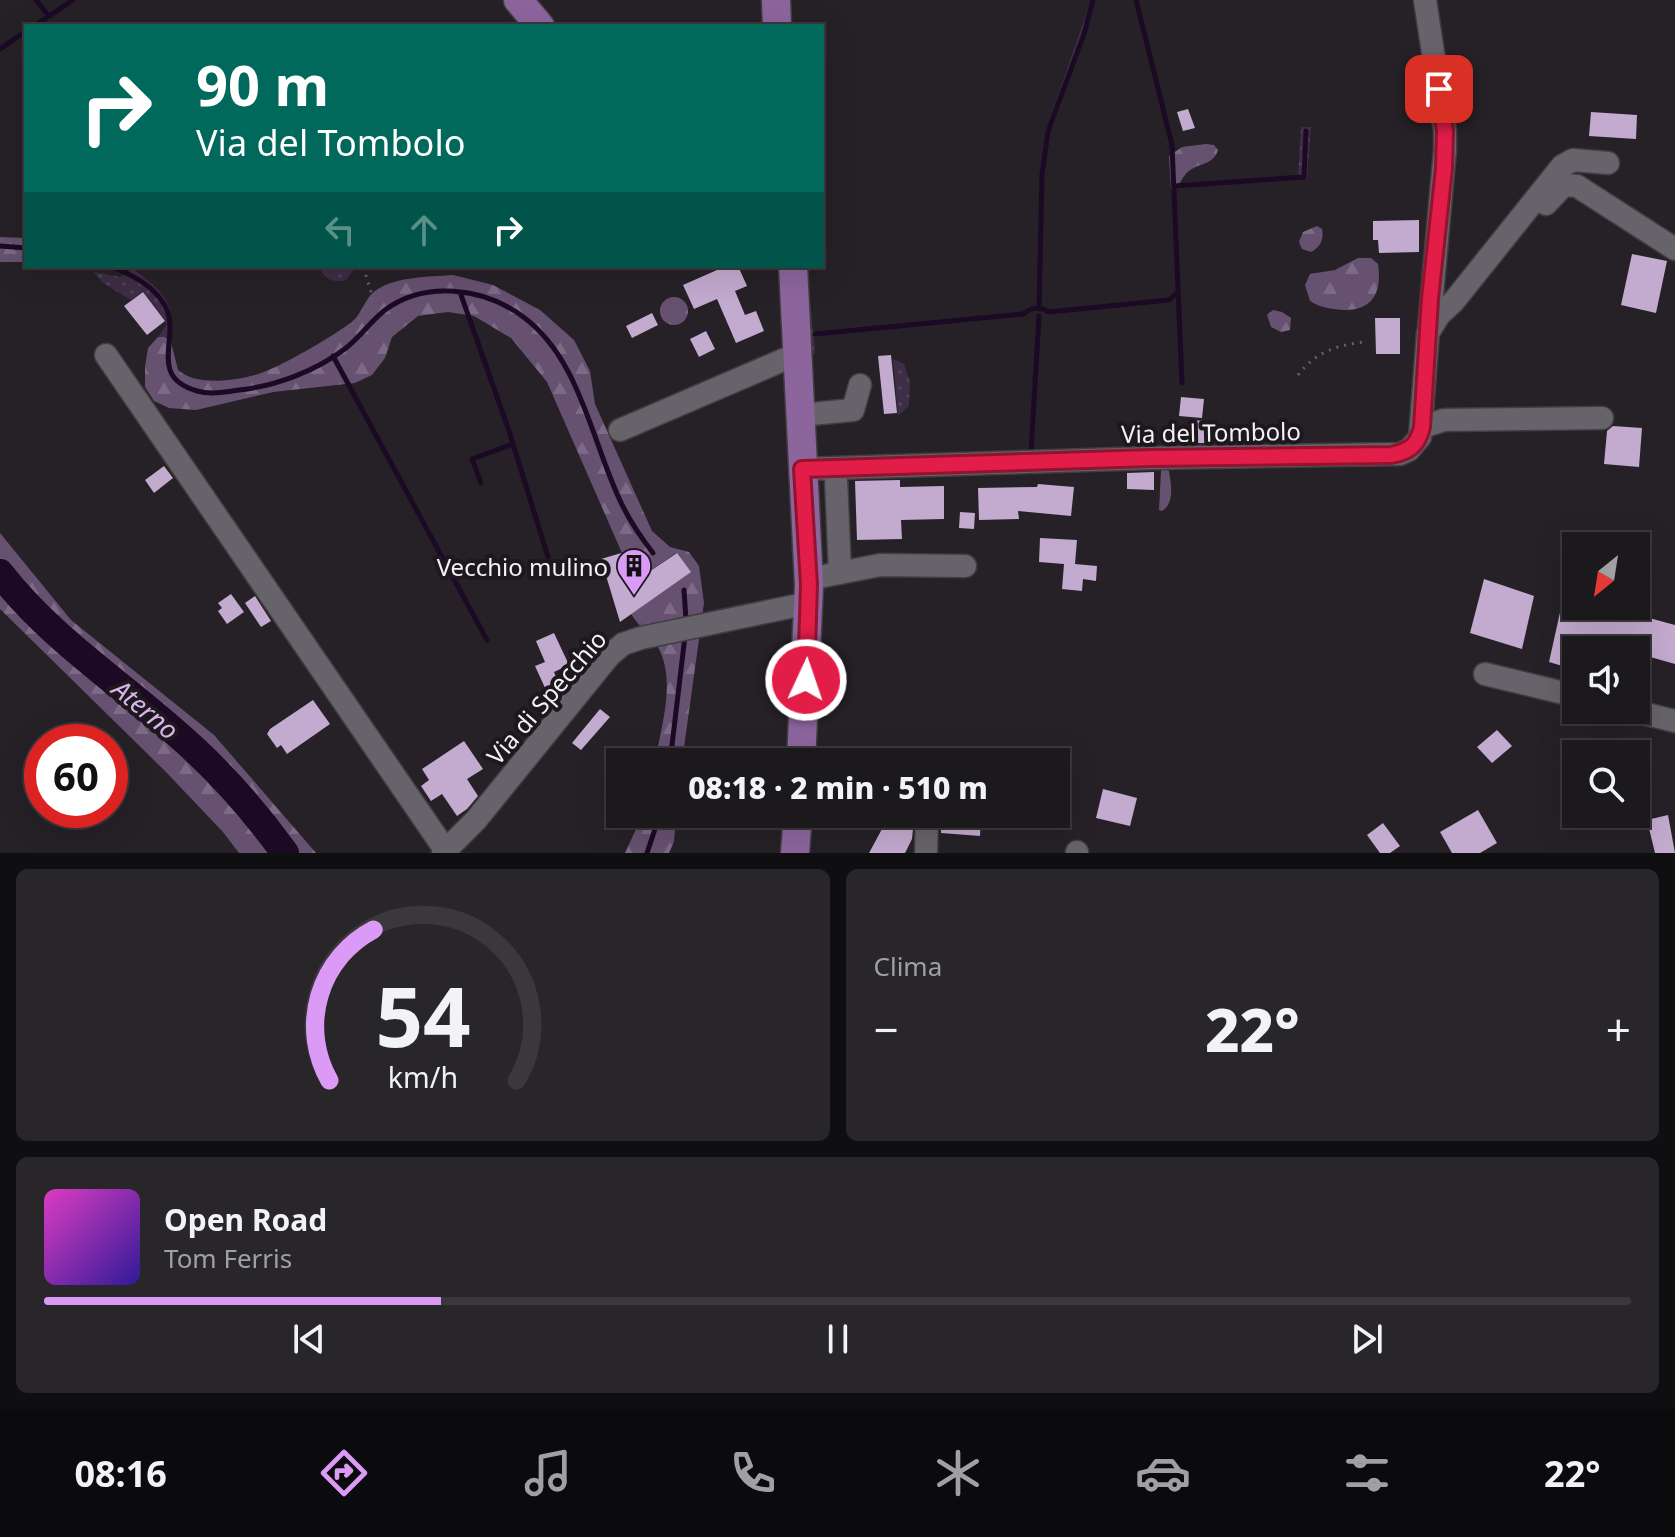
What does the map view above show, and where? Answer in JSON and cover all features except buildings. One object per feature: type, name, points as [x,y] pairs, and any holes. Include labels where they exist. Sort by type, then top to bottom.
[{"type":"main road","points":[[518,0],[538,24]]},
{"type":"main road","points":[[776,0],[777,24]]},
{"type":"main road","points":[[793,268],[809,591],[802,748]]},
{"type":"main road","points":[[795,853],[797,828]]},
{"type":"street","points":[[1425,0],[1445,150],[1422,427],[1444,420],[1602,418]]},
{"type":"street","points":[[1429,328],[1562,166],[1573,160],[1608,163]]},
{"type":"street","points":[[1454,301],[1468,297],[1564,185],[1577,186],[1675,249]]},
{"type":"street","points":[[620,430],[797,354]]},
{"type":"street","points":[[106,355],[451,850]]},
{"type":"street","points":[[800,415],[853,410],[860,385]]},
{"type":"street","name":"Via del Tombolo","points":[[802,469],[1151,458],[1391,455],[1409,450],[1417,443],[1422,427]]},
{"type":"street","points":[[836,478],[840,573]]},
{"type":"street","name":"Via di Specchio","points":[[451,850],[609,656],[623,644],[809,591],[840,573],[880,565],[965,566]]},
{"type":"street","points":[[1485,674],[1562,693]]},
{"type":"street","points":[[1650,715],[1675,721]]},
{"type":"street","points":[[926,853],[927,828]]},
{"type":"path","points":[[331,353],[327,345],[357,321],[373,298],[364,268]]},
{"type":"path","points":[[1298,375],[1314,357],[1326,351],[1343,344],[1365,342]]},
{"type":"shaded area","points":[[1091,0],[1094,0],[1088,27],[1048,133],[1044,165],[1040,307],[1049,311],[1168,299],[1172,296],[1172,300],[1049,313],[1034,309],[1024,314],[814,334],[815,354],[805,355],[800,268],[807,268],[813,333],[1023,313],[1037,307],[1040,172],[1045,133]]},
{"type":"shaded area","points":[[1301,127],[1311,127],[1307,178],[1180,186],[1298,176]]},
{"type":"shaded area","points":[[132,268],[166,300],[171,315],[171,342],[165,337],[158,337],[166,321],[143,291],[131,300],[103,283],[94,272],[120,277]]},
{"type":"shaded area","points":[[319,268],[355,268],[346,280],[336,281],[326,277]]},
{"type":"shaded area","points":[[1039,316],[1032,456],[1028,457],[1037,319]]},
{"type":"shaded area","points":[[893,359],[904,364],[910,382],[909,406],[898,416]]},
{"type":"green space","points":[[1214,145],[1218,150],[1216,155],[1189,171],[1171,190],[1169,156],[1182,147]]},
{"type":"green space","points":[[1317,226],[1323,232],[1319,245],[1311,252],[1302,249],[1299,242],[1303,232]]},
{"type":"green space","points":[[0,237],[24,238],[24,262],[0,262]]},
{"type":"green space","points":[[1358,258],[1371,258],[1378,264],[1378,286],[1371,301],[1356,309],[1346,310],[1310,301],[1305,285],[1310,274],[1335,270]]},
{"type":"green space","points":[[453,275],[493,285],[540,310],[574,340],[590,371],[595,404],[652,531],[670,547],[689,552],[699,566],[704,603],[684,748],[658,748],[666,705],[664,662],[653,640],[631,614],[690,572],[676,553],[637,580],[628,552],[622,553],[547,382],[511,338],[474,316],[448,312],[418,316],[392,337],[385,358],[372,375],[355,383],[273,392],[196,410],[169,408],[154,401],[145,387],[148,348],[158,337],[165,337],[171,342],[178,370],[186,375],[215,381],[246,377],[265,372],[320,343],[356,318],[372,294],[383,286],[413,278]]},
{"type":"green space","points":[[674,297],[684,301],[688,311],[684,321],[674,325],[664,321],[660,311],[664,301]]},
{"type":"green space","points":[[1273,310],[1291,318],[1290,330],[1281,332],[1271,327],[1267,315]]},
{"type":"green space","points":[[1164,468],[1169,471],[1171,493],[1169,503],[1162,511],[1159,510],[1161,471]]},
{"type":"green space","points":[[0,533],[71,620],[214,735],[316,853],[239,853],[223,832],[128,735],[128,724],[117,724],[0,609]]},
{"type":"green space","points":[[637,828],[675,828],[669,853],[625,853]]},
{"type":"waterway","points":[[36,0],[49,16]]},
{"type":"waterway","points":[[37,24],[73,0]]},
{"type":"waterway","points":[[1039,309],[1042,174],[1048,131],[1084,34],[1093,0]]},
{"type":"waterway","points":[[1136,0],[1172,145],[1182,383]]},
{"type":"waterway","points":[[0,49],[24,32]]},
{"type":"waterway","points":[[1174,186],[1304,177],[1306,131]]},
{"type":"waterway","points":[[0,246],[24,248]]},
{"type":"waterway","points":[[115,268],[143,283],[163,302],[170,322],[168,356],[173,377],[182,385],[208,393],[267,385],[309,370],[346,348],[385,310],[418,294],[454,291],[507,306],[541,333],[557,353],[581,399],[622,504],[653,553]]},
{"type":"waterway","points":[[460,292],[509,431],[548,557]]},
{"type":"waterway","points":[[815,334],[1023,314],[1036,308],[1049,312],[1169,300],[1178,292]]},
{"type":"waterway","points":[[1031,450],[1039,316]]},
{"type":"waterway","points":[[333,356],[487,640]]},
{"type":"waterway","points":[[481,483],[472,459],[513,444]]},
{"type":"waterway","name":"Aterno","points":[[0,573],[69,644],[208,763],[243,800],[285,853]]},
{"type":"waterway","points":[[684,590],[686,620]]},
{"type":"waterway","points":[[672,748],[685,636]]},
{"type":"waterway","points":[[647,853],[655,828]]},
{"type":"place","name":"Vecchio mulino","points":[[634,597]]},
{"type":"route","points":[[806,680],[809,585],[802,469],[1151,458],[1391,455],[1409,450],[1417,443],[1422,427],[1430,299],[1444,168],[1445,131],[1439,89]]}]
